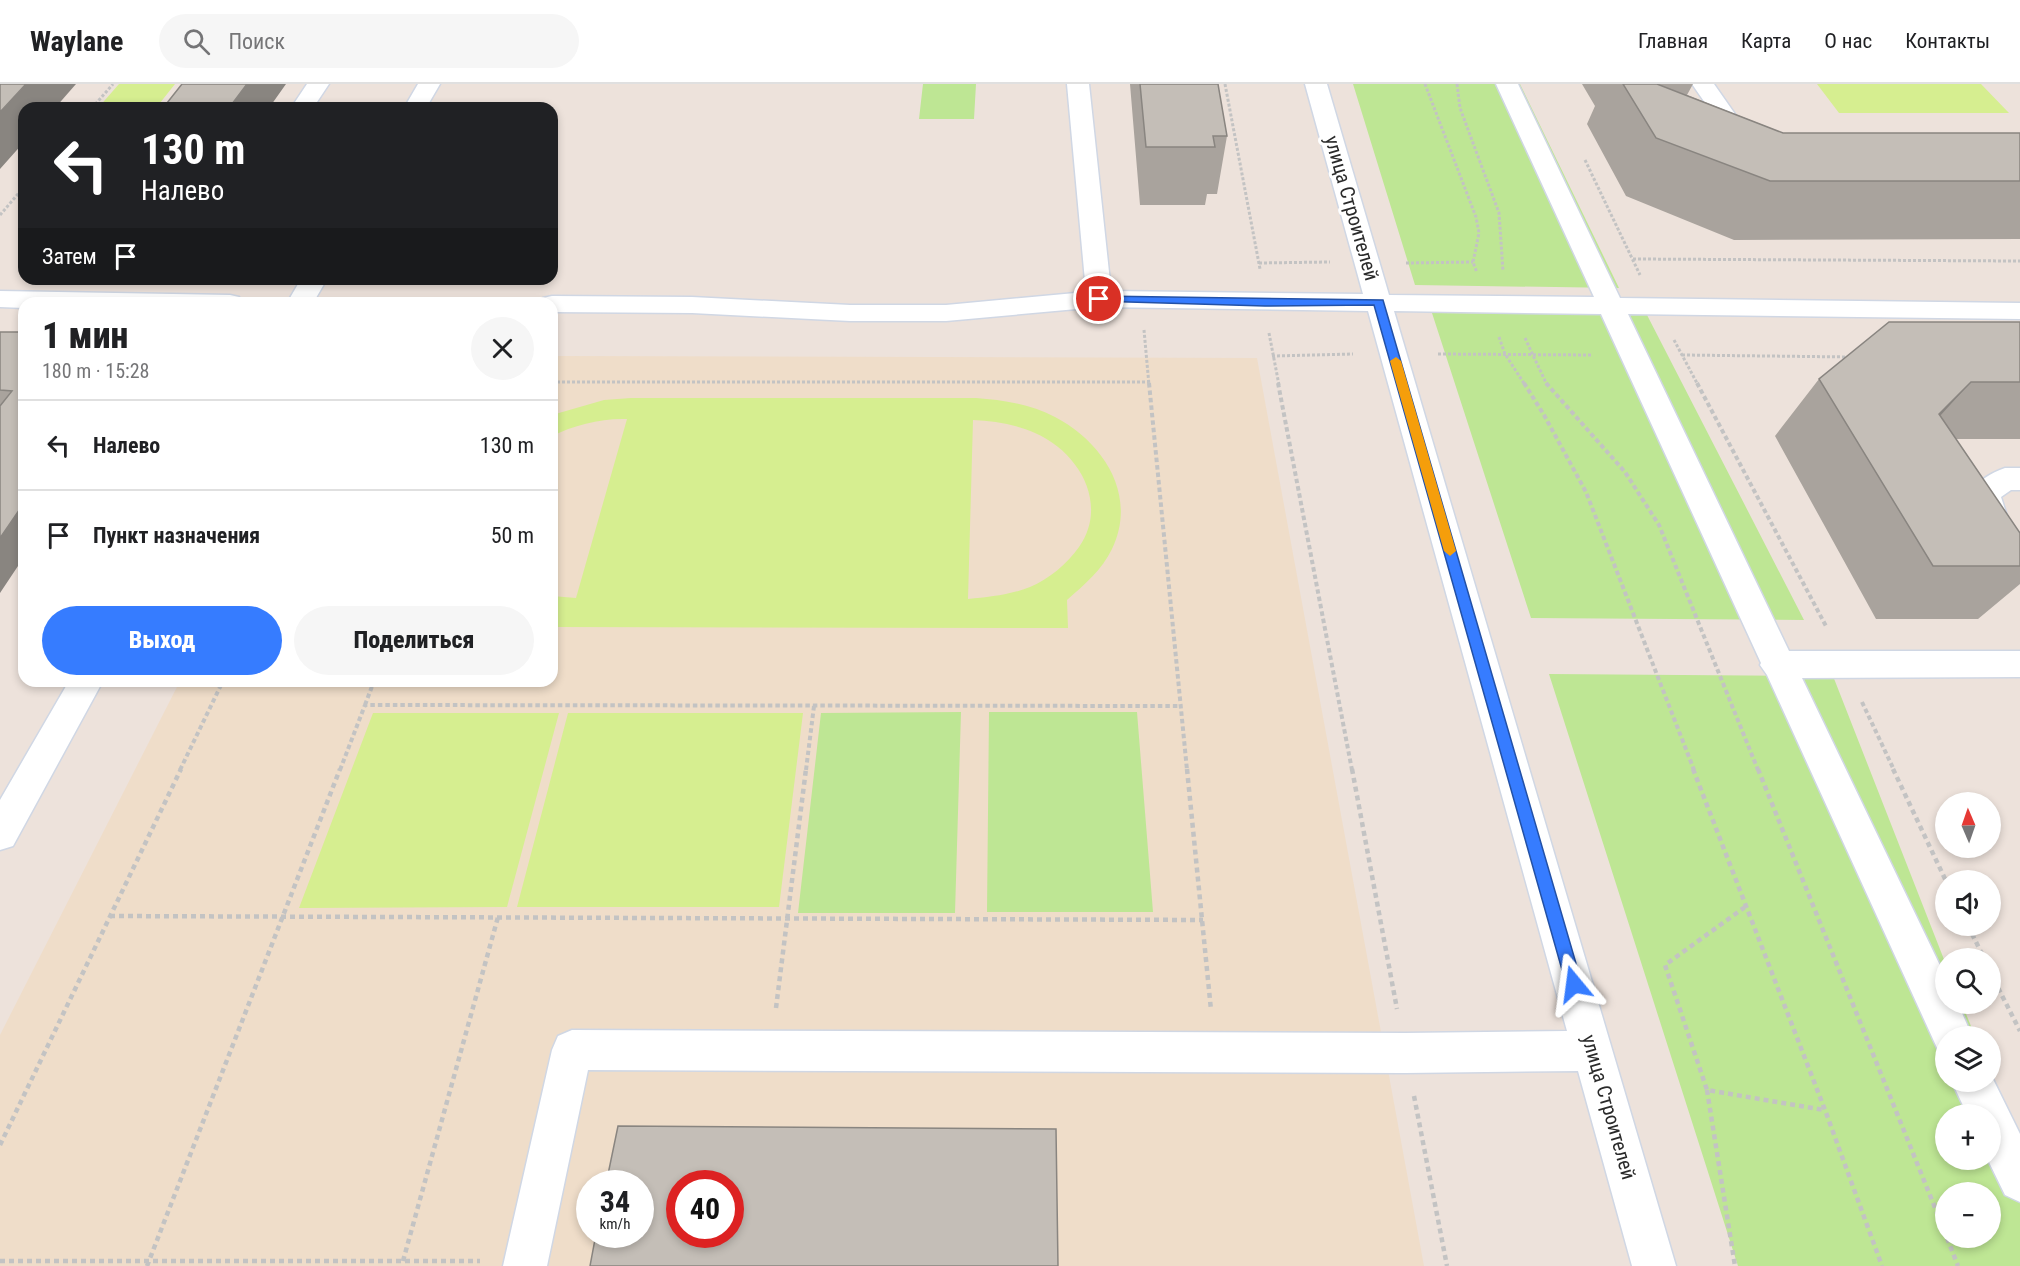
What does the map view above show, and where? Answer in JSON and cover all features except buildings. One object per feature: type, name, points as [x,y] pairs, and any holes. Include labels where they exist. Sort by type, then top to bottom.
[{"type":"street","points":[[306,102],[318,84]]},
{"type":"street","points":[[418,102],[429,84]]},
{"type":"street","points":[[1078,84],[1099,299]]},
{"type":"street","name":"улица Строителей","points":[[1317,84],[1654,1266]]},
{"type":"street","points":[[1507,84],[1776,665],[1947,1026]]},
{"type":"street","points":[[1703,84],[1741,140],[1758,155]]},
{"type":"street","points":[[0,298],[18,298]]},
{"type":"street","points":[[558,304],[692,305],[850,313],[946,313],[1099,299],[1265,303],[1379,302],[2020,311]]},
{"type":"street","points":[[2020,479],[2005,479],[1985,494],[1994,522],[2020,560]]},
{"type":"street","points":[[1776,665],[2020,664]]},
{"type":"street","points":[[0,834],[83,687]]},
{"type":"street","points":[[525,1264],[572,1050],[1405,1053],[1594,1051]]},
{"type":"street","points":[[2001,1139],[2020,1180]]},
{"type":"path","points":[[97,102],[113,84]]},
{"type":"path","points":[[1225,84],[1259,263],[1272,356],[1448,1266]]},
{"type":"path","points":[[1425,84],[1476,217],[1479,233],[1473,262],[1480,282]]},
{"type":"path","points":[[1457,84],[1460,108],[1499,213],[1502,269],[1532,354],[1544,381],[1625,472],[1659,525],[1935,1209]]},
{"type":"path","points":[[1582,156],[1643,280]]},
{"type":"path","points":[[0,214],[18,194]]},
{"type":"path","points":[[1633,259],[2020,261]]},
{"type":"path","points":[[1259,263],[1330,262]]},
{"type":"path","points":[[1406,262],[1473,262]]},
{"type":"path","points":[[1142,300],[1215,1052]]},
{"type":"path","points":[[1496,328],[1505,354],[1544,415],[1586,492],[1825,1110],[1882,1266]]},
{"type":"path","points":[[1673,338],[1844,664],[1941,870]]},
{"type":"path","points":[[1272,356],[1353,354]]},
{"type":"path","points":[[1438,354],[1857,357]]},
{"type":"path","points":[[558,382],[1149,382]]},
{"type":"path","points":[[0,1145],[220,687]]},
{"type":"path","points":[[148,1264],[372,687]]},
{"type":"path","points":[[365,705],[1181,706]]},
{"type":"path","points":[[771,1051],[814,706]]},
{"type":"path","points":[[1735,1266],[1707,1090],[1665,964],[1745,907]]},
{"type":"path","points":[[110,916],[1203,920]]},
{"type":"path","points":[[403,1262],[498,918]]},
{"type":"path","points":[[2001,994],[2020,1031]]},
{"type":"path","points":[[1707,1090],[1825,1110]]},
{"type":"path","points":[[1951,1248],[1958,1266]]},
{"type":"path","points":[[0,1261],[148,1264],[403,1262],[525,1264]]},
{"type":"shaded area","points":[[558,356],[1257,358],[1424,1266],[0,1266],[0,1035],[177,687],[558,687]]},
{"type":"green space","points":[[119,84],[175,84],[161,102],[103,102]]},
{"type":"green space","points":[[923,84],[976,84],[974,119],[919,119]]},
{"type":"green space","points":[[1353,84],[1520,84],[1619,288],[1415,285]]},
{"type":"green space","points":[[1817,84],[1981,84],[2009,113],[1839,113]]},
{"type":"green space","points":[[1432,313],[1647,315],[1804,620],[1531,618]]},
{"type":"green space","points":[[631,398],[976,398],[1007,401],[1055,417],[1088,441],[1111,472],[1118,490],[1121,509],[1119,529],[1112,549],[1103,564],[1067,600],[1068,628],[558,627],[558,596],[576,598],[627,419],[588,423],[558,434],[558,413],[604,400]],"holes":[[[973,420],[1020,427],[1051,442],[1076,466],[1085,481],[1090,497],[1091,514],[1088,531],[1079,547],[1063,565],[1037,584],[1015,592],[968,599]]]},
{"type":"green space","points":[[1549,674],[1833,676],[1940,948],[1935,948],[1935,1014],[1966,1014],[1971,1026],[1935,1026],[1935,1092],[1994,1092],[2000,1104],[1935,1104],[1935,1170],[2001,1170],[2001,1107],[2020,1151],[2020,1266],[1738,1266]]},
{"type":"green space","points":[[961,712],[955,913],[798,913],[821,713]]},
{"type":"green space","points":[[989,712],[1137,712],[1153,912],[987,912]]},
{"type":"green space","points":[[373,713],[559,713],[507,907],[299,908]]},
{"type":"green space","points":[[568,713],[803,713],[779,907],[517,907]]},
{"type":"slow traffic","points":[[1396,361],[1450,551]]},
{"type":"route","points":[[1099,299],[1265,303],[1379,302],[1574,984]]}]
